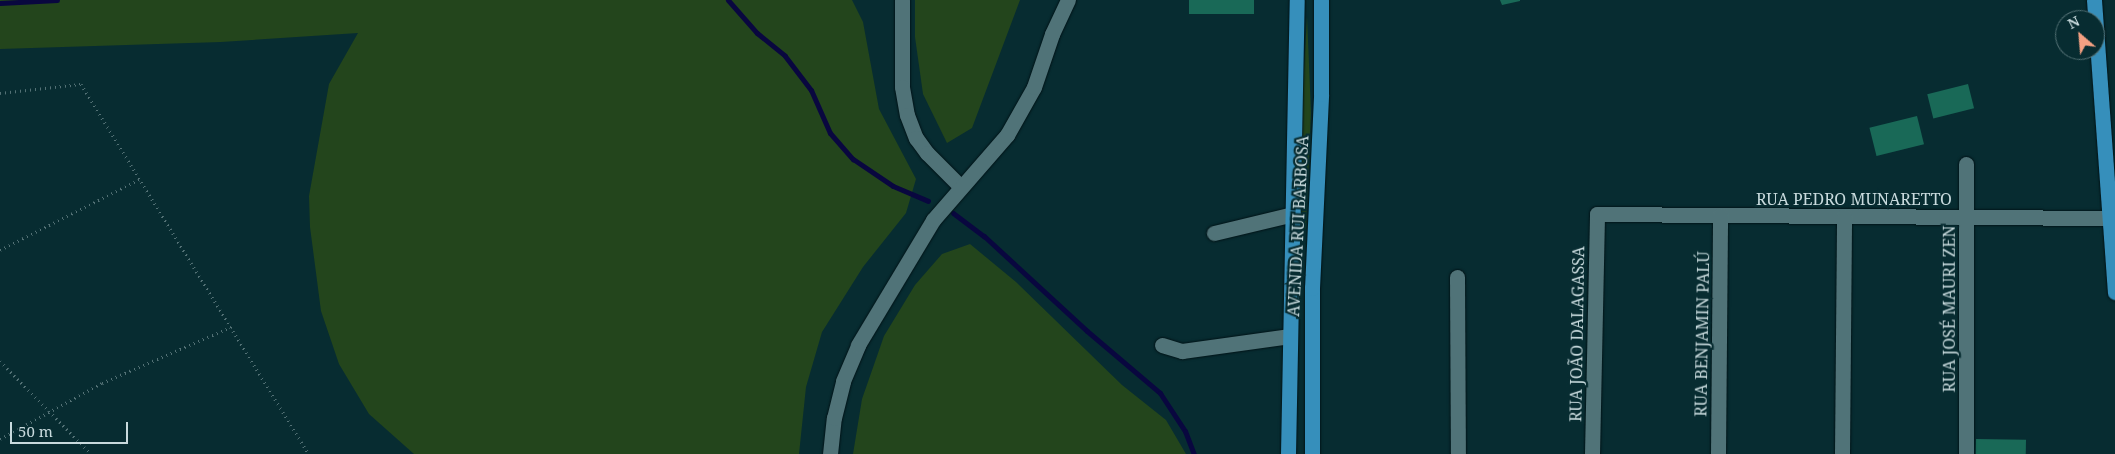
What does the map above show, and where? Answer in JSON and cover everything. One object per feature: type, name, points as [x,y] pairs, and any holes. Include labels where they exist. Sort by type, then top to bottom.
[{"type":"main road","name":"AVENIDA RUI BARBOSA","points":[[1288,454],[1297,0]]},
{"type":"main road","name":"AVENIDA RUI BARBOSA","points":[[1312,454],[1312,288],[1320,118],[1321,0]]},
{"type":"main road","points":[[2094,0],[2115,292]]},
{"type":"street","points":[[902,0],[902,87],[907,115],[916,138],[927,153],[961,188]]},
{"type":"street","points":[[830,454],[838,399],[858,345],[933,220],[991,156],[1021,112],[1068,0]]},
{"type":"street","name":"RUA JOSÉ MAURI ZEN","points":[[1966,164],[1966,454]]},
{"type":"street","points":[[1214,233],[1293,214]]},
{"type":"street","name":"RUA PEDRO MUNARETTO","points":[[1597,214],[2110,218]]},
{"type":"street","name":"RUA JOÃO DALAGASSA","points":[[1592,454],[1597,214]]},
{"type":"street","name":"RUA BENJAMIN PALÚ","points":[[1718,454],[1720,215]]},
{"type":"street","points":[[1842,454],[1844,216]]},
{"type":"street","points":[[1457,277],[1458,454]]},
{"type":"street","points":[[1162,345],[1182,351],[1290,336]]},
{"type":"path","points":[[0,93],[81,84],[309,454]]},
{"type":"path","points":[[0,250],[140,179]]},
{"type":"path","points":[[0,439],[102,383],[231,326]]},
{"type":"path","points":[[0,361],[48,413],[91,454]]},
{"type":"green space","points":[[0,0],[852,0],[863,22],[879,109],[916,179],[906,213],[863,267],[822,332],[806,387],[799,454],[414,454],[369,414],[339,364],[321,311],[310,227],[309,196],[329,84],[358,33],[221,42],[0,49]]},
{"type":"green space","points":[[915,0],[1020,0],[972,128],[947,143],[923,94],[915,37]]},
{"type":"green space","points":[[1307,16],[1311,113],[1306,229],[1300,227],[1300,141]]},
{"type":"green space","points":[[970,244],[1016,282],[1122,385],[1166,420],[1186,454],[853,454],[862,399],[884,336],[915,285],[942,254]]},
{"type":"building","points":[[1189,0],[1254,0],[1254,14],[1189,14]]},
{"type":"building","points":[[1500,0],[1520,0],[1520,1],[1502,5]]},
{"type":"building","points":[[1968,84],[1974,108],[1933,118],[1927,94]]},
{"type":"building","points":[[1917,116],[1924,144],[1876,156],[1869,128]]},
{"type":"building","points":[[1976,439],[2026,440],[2026,454],[1976,454]]},
{"type":"waterway","points":[[0,3],[57,0]]},
{"type":"waterway","points":[[728,0],[757,33],[785,56],[811,90],[830,133],[853,159],[893,186],[928,201]]},
{"type":"waterway","points":[[953,213],[984,236],[1087,331],[1160,393],[1185,431],[1194,454]]}]
